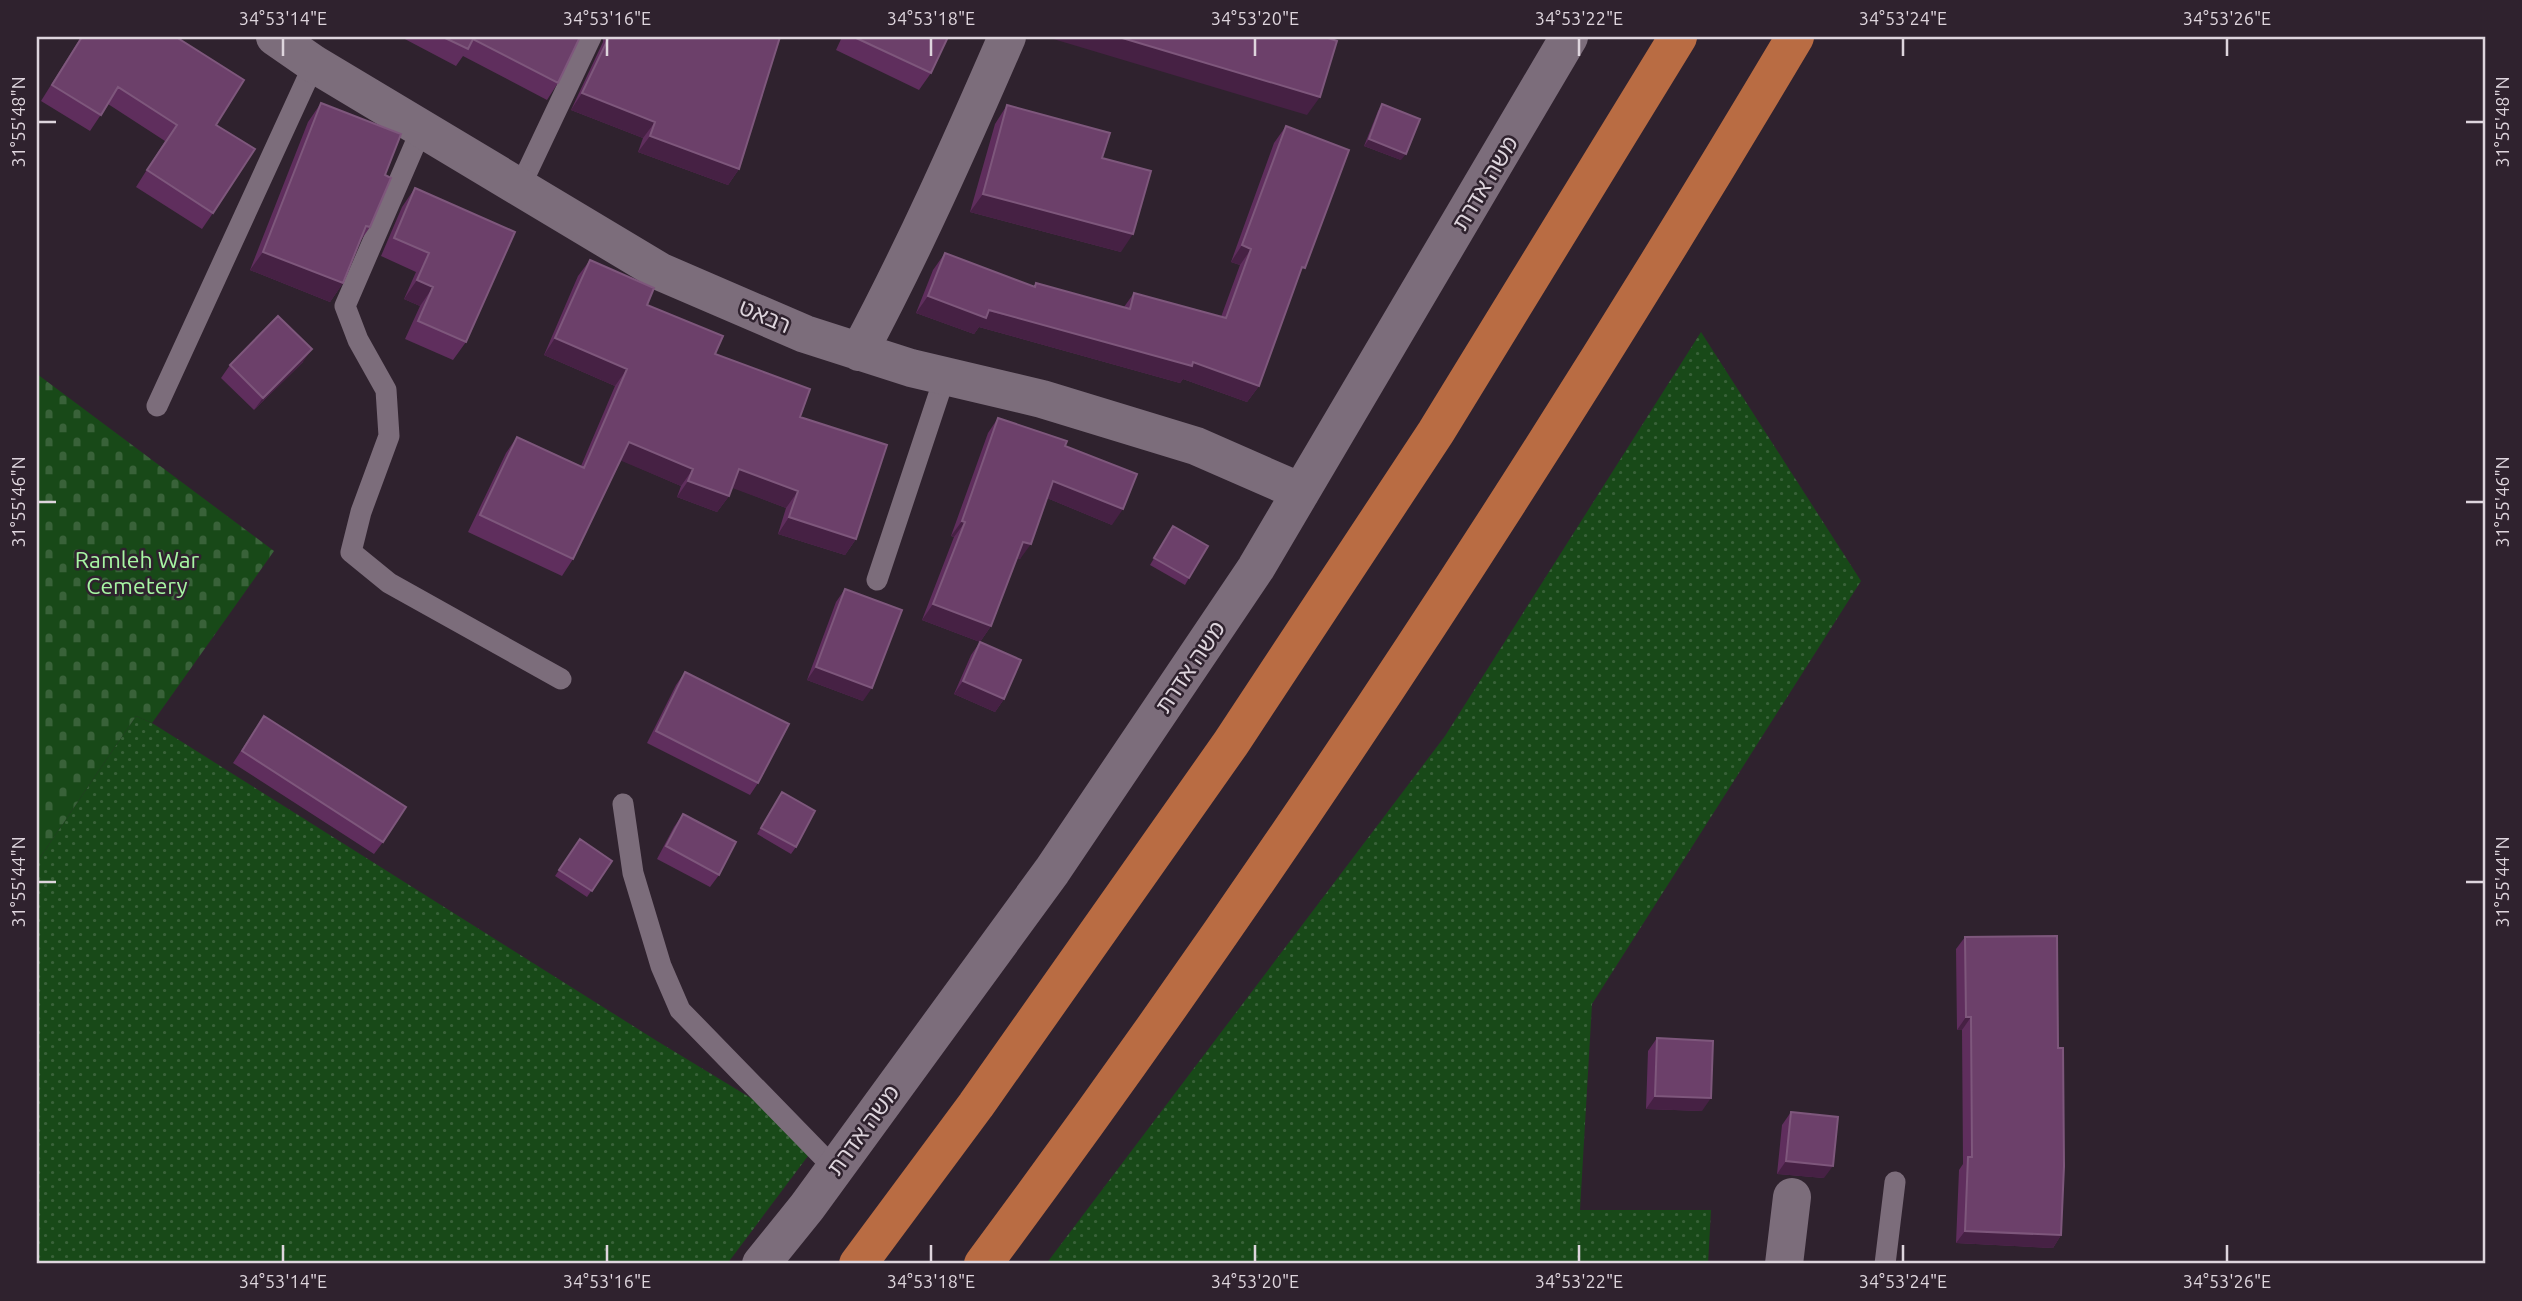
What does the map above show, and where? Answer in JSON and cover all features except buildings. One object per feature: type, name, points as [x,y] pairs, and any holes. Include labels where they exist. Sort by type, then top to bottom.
[{"type":"highway","points":[[858,1264],[976,1105],[1246,721],[1436,432],[1678,37]]},
{"type":"highway","points":[[982,1264],[1058,1163],[1314,799],[1528,472],[1795,37]]},
{"type":"street","name":"רבאט","points":[[275,37],[314,64],[661,272],[805,334],[859,352],[1042,400],[1196,446],[1301,492]]},
{"type":"street","points":[[859,352],[921,229],[1007,37]]},
{"type":"street","name":"משה אדרת","points":[[761,1264],[835,1169],[1052,871],[1256,568],[1569,37]]},
{"type":"street","points":[[1784,1264],[1792,1197]]},
{"type":"lane","points":[[520,187],[591,37]]},
{"type":"lane","points":[[157,406],[314,64]]},
{"type":"lane","points":[[422,128],[345,306],[358,340],[386,390],[388,436],[360,512],[351,552],[388,583],[561,679]]},
{"type":"lane","points":[[877,580],[945,376]]},
{"type":"lane","points":[[623,804],[633,873],[661,966],[680,1010],[835,1169]]},
{"type":"lane","points":[[1885,1264],[1895,1182]]},
{"type":"green space","points":[[1701,332],[1861,581],[1592,1004],[1580,1210],[1711,1210],[1708,1264],[1046,1264],[1445,736]]},
{"type":"green space","name":"Ramleh War Cemetery","points":[[37,374],[274,551],[152,723],[136,716],[37,862]]},
{"type":"green space","points":[[136,716],[152,723],[657,1041],[820,1140],[727,1264],[37,1264],[37,862]]}]
